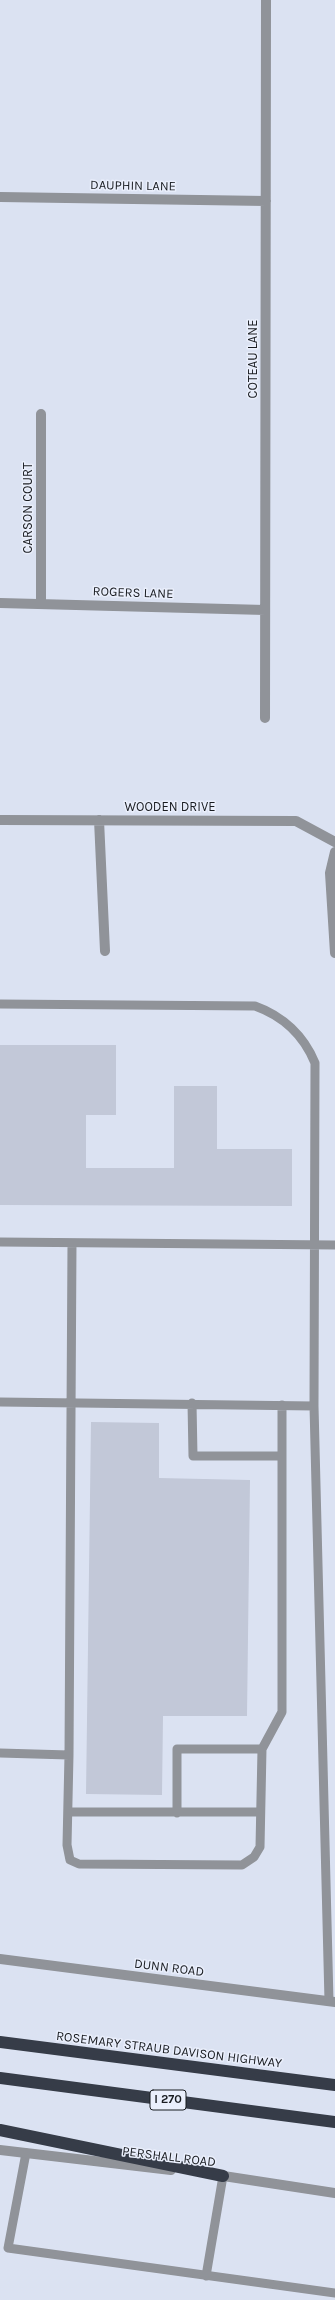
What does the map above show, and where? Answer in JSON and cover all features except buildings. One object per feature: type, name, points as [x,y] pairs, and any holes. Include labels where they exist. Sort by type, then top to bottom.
[{"type":"highway","name":"ROSEMARY STRAUB DAVISON HIGHWAY","points":[[0,2042],[335,2085]]},
{"type":"highway","name":"I 270","points":[[0,2078],[335,2122]]},
{"type":"highway","points":[[0,2130],[224,2176]]},
{"type":"street","name":"COTEAU LANE","points":[[265,718],[266,0]]},
{"type":"street","name":"DAUPHIN LANE","points":[[0,197],[266,201]]},
{"type":"street","name":"CARSON COURT","points":[[41,414],[41,603]]},
{"type":"street","name":"ROGERS LANE","points":[[0,603],[265,610]]},
{"type":"street","name":"WOODEN DRIVE","points":[[0,820],[296,821],[335,842]]},
{"type":"street","points":[[99,820],[106,951]]},
{"type":"street","points":[[335,852],[330,873],[335,953]]},
{"type":"street","name":"DUNN ROAD","points":[[0,1959],[332,2001]]},
{"type":"street","name":"PERSHALL ROAD","points":[[0,2150],[224,2176],[335,2193]]},
{"type":"lane","points":[[0,1004],[255,1006],[279,1018],[296,1032],[308,1048],[315,1064],[316,1245],[314,1406],[332,2001]]},
{"type":"lane","points":[[0,1242],[335,1245]]},
{"type":"lane","points":[[72,1243],[72,1402],[67,1845],[70,1860],[79,1864],[242,1865],[254,1857],[260,1847],[262,1749],[282,1712],[282,1405]]},
{"type":"lane","points":[[0,1402],[314,1406]]},
{"type":"lane","points":[[192,1404],[193,1456],[282,1456]]},
{"type":"lane","points":[[177,1813],[177,1749],[262,1749]]},
{"type":"lane","points":[[0,1754],[69,1755]]},
{"type":"lane","points":[[68,1812],[260,1812]]},
{"type":"lane","points":[[26,2154],[4,2248],[335,2293]]},
{"type":"lane","points":[[206,2276],[224,2176]]}]
